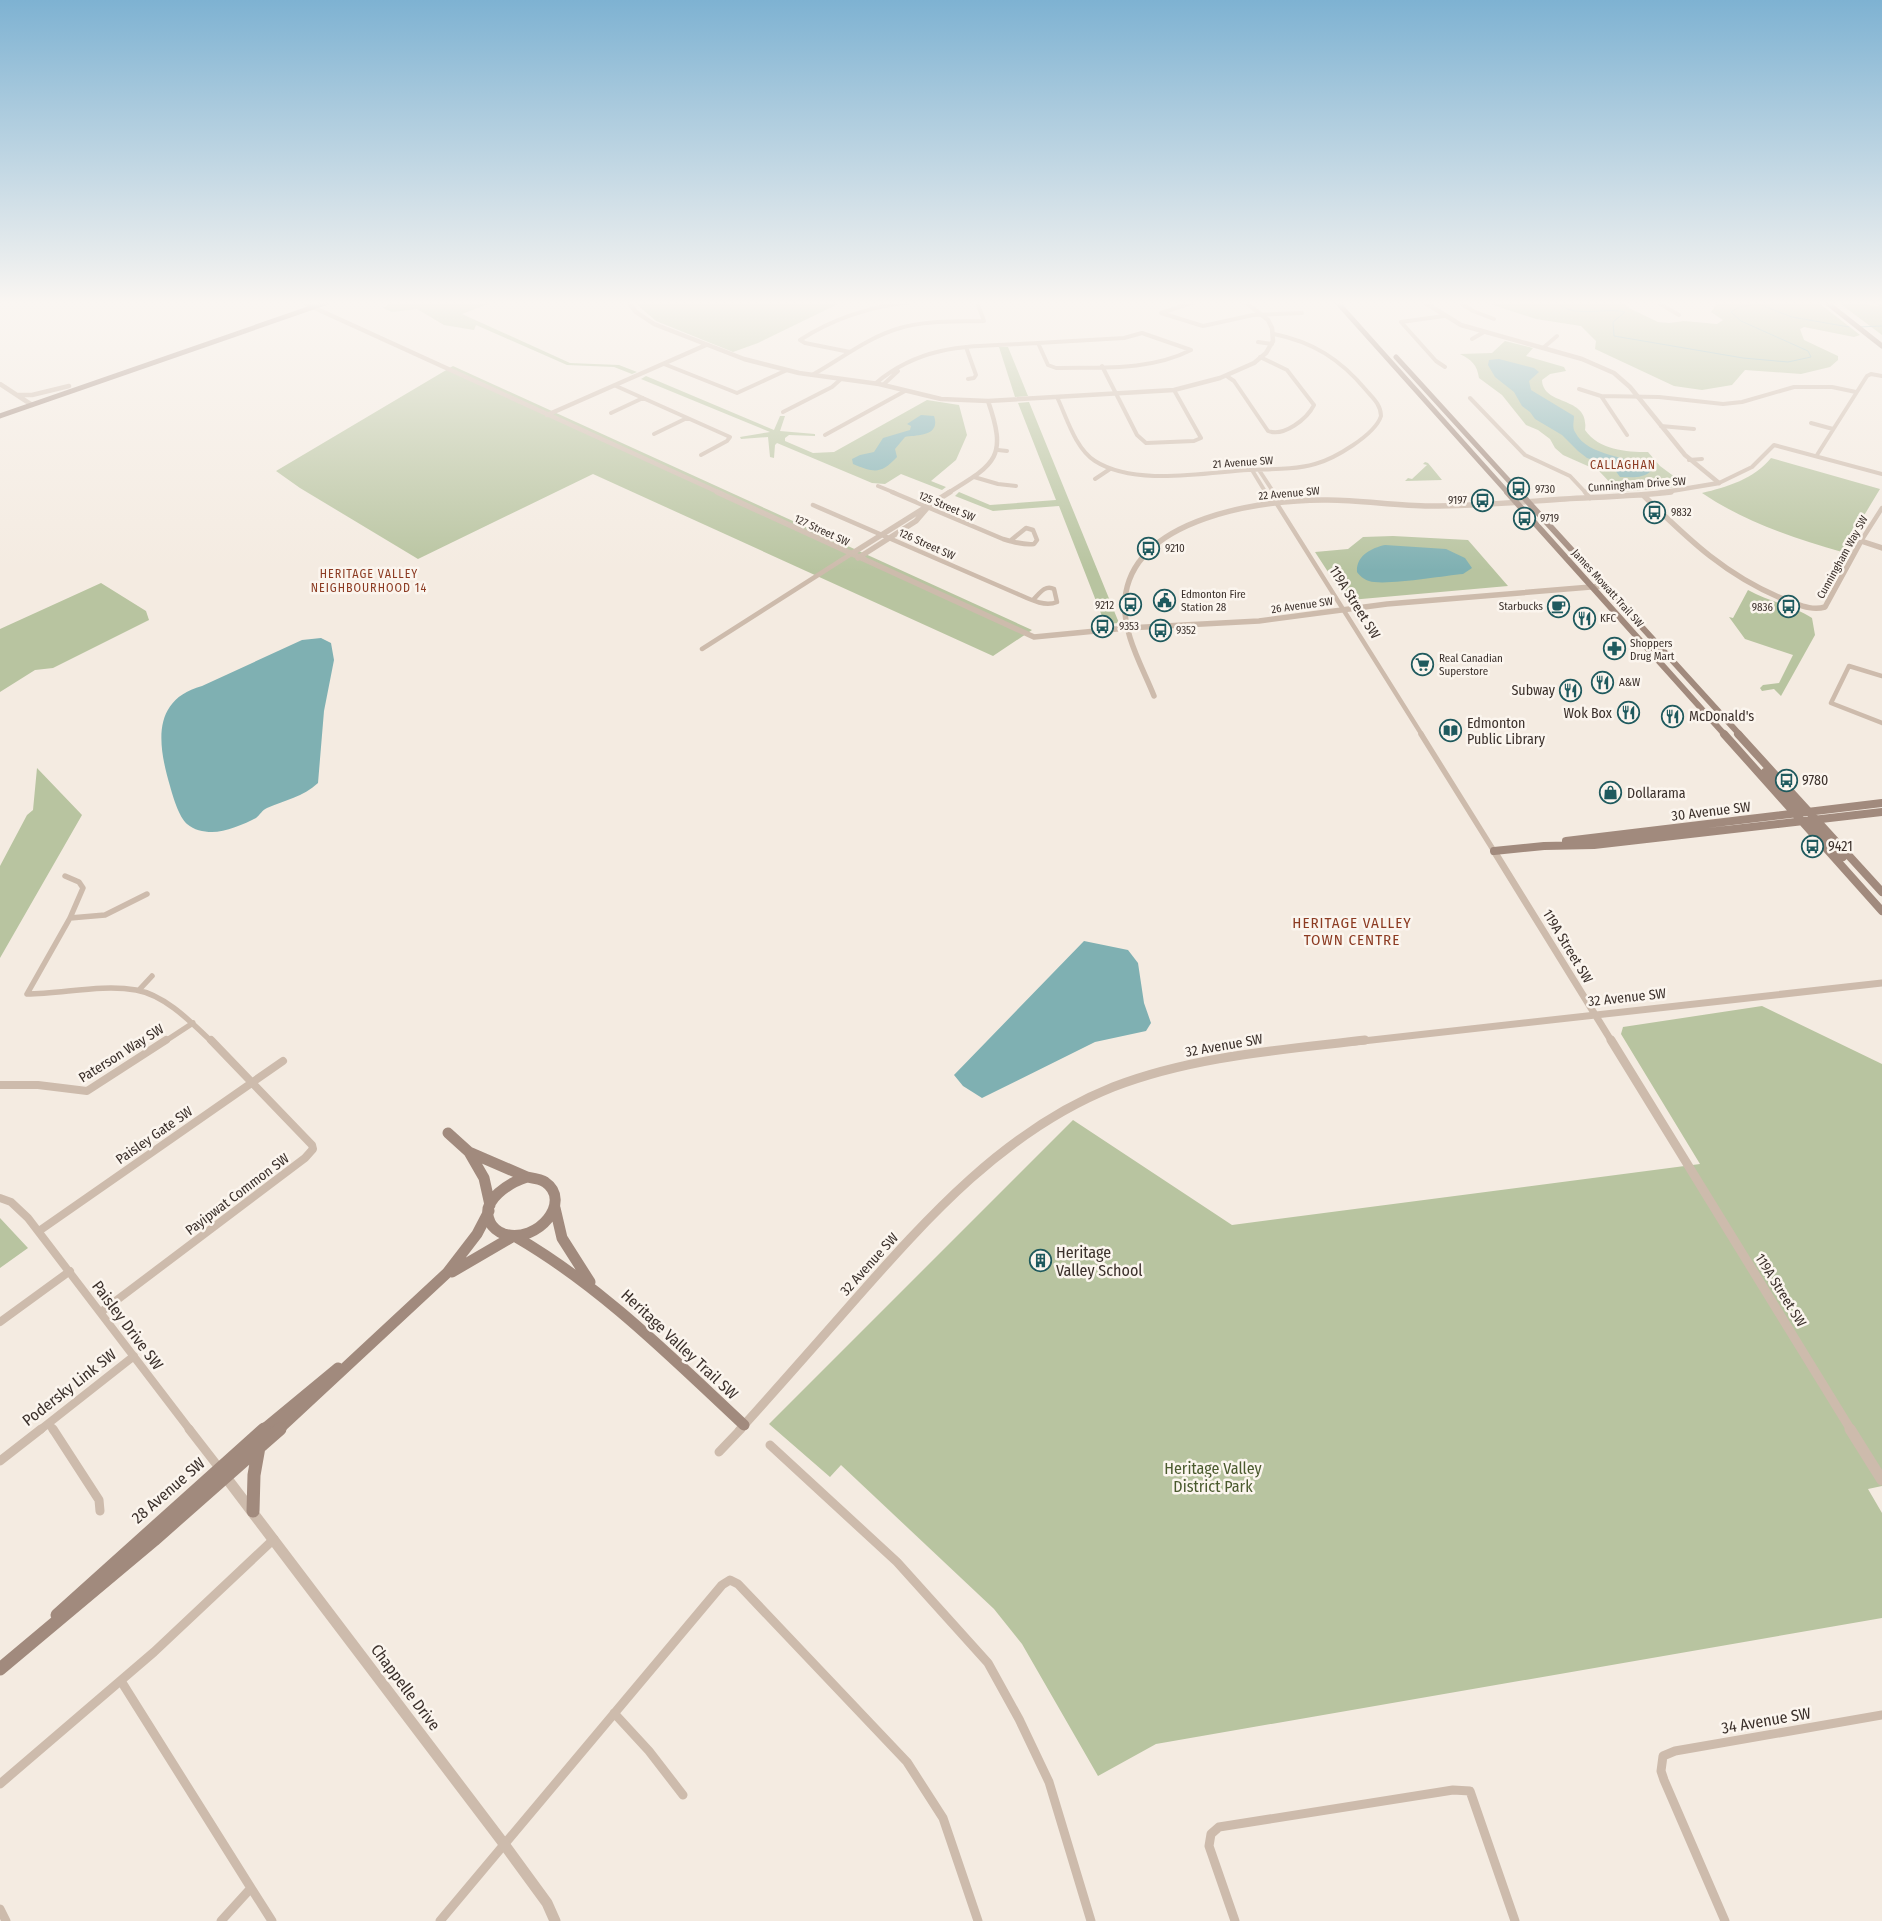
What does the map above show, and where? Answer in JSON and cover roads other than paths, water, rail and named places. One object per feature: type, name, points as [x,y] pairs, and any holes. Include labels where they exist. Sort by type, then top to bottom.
[{"type":"main road","points":[[0,410],[53,392]]},
{"type":"main road","points":[[0,416],[70,392]]},
{"type":"main road","name":"James Mowatt Trail SW","points":[[1417,392],[1590,587],[1730,740],[1758,764],[1805,816],[1882,892]]},
{"type":"main road","name":"James Mowatt Trail SW","points":[[1426,392],[1525,502],[1765,761],[1805,816],[1882,911]]},
{"type":"main road","points":[[1562,554],[1593,582],[1603,586]]},
{"type":"main road","points":[[1632,631],[1689,685],[1700,690]]},
{"type":"main road","points":[[1686,691],[1695,695],[1765,761]]},
{"type":"main road","name":"30 Avenue SW","points":[[1494,851],[1544,846],[1594,845],[1805,816],[1882,803]]},
{"type":"main road","name":"30 Avenue SW","points":[[1805,816],[1882,812]]},
{"type":"main road","points":[[1805,816],[1860,875],[1882,892]]},
{"type":"main road","points":[[448,1133],[469,1152],[484,1178],[490,1208],[490,1219],[497,1231],[514,1237],[536,1230],[551,1215],[555,1206],[554,1191],[543,1180],[527,1178],[504,1186],[490,1208]]},
{"type":"main road","points":[[469,1152],[520,1172],[527,1178]]},
{"type":"main road","name":"Heritage Valley Trail SW","points":[[555,1206],[559,1233],[593,1287]]},
{"type":"main road","name":"28 Avenue SW","points":[[0,1669],[85,1599],[314,1386],[355,1356],[444,1278],[475,1240],[490,1208]]},
{"type":"main road","name":"Heritage Valley Trail SW","points":[[514,1237],[557,1260],[593,1287],[744,1425]]},
{"type":"main road","name":"28 Avenue SW","points":[[444,1278],[514,1237]]},
{"type":"main road","name":"28 Avenue SW","points":[[222,1472],[259,1447],[330,1383],[355,1356]]},
{"type":"main road","points":[[252,1511],[254,1474],[259,1447]]},
{"type":"street","points":[[12,392],[32,405]]},
{"type":"street","points":[[17,395],[32,395],[46,392]]},
{"type":"street","name":"127 Street SW","points":[[498,392],[553,417],[557,423],[603,438],[858,558],[1034,637]]},
{"type":"street","points":[[547,415],[603,392]]},
{"type":"street","points":[[553,417],[605,392]]},
{"type":"street","points":[[629,392],[726,435],[730,439],[701,454]]},
{"type":"street","points":[[783,412],[823,392]]},
{"type":"street","points":[[825,435],[902,392]]},
{"type":"street","points":[[912,392],[950,400],[988,402],[1142,392]]},
{"type":"street","points":[[1116,393],[1137,435],[1146,444],[1200,440],[1201,436],[1175,392]]},
{"type":"street","points":[[1241,392],[1267,430],[1273,434],[1283,432],[1314,407],[1303,392]]},
{"type":"street","name":"21 Avenue SW","points":[[1058,397],[1080,449],[1093,460],[1110,469],[1130,474],[1156,476],[1259,470],[1304,466],[1327,461],[1343,453],[1380,420],[1380,406],[1368,392]]},
{"type":"street","points":[[1587,392],[1601,396],[1638,396],[1723,404],[1746,401],[1774,392],[1783,392]]},
{"type":"street","points":[[1634,392],[1689,460],[1719,483]]},
{"type":"street","points":[[1817,456],[1856,392]]},
{"type":"street","points":[[1601,396],[1625,429],[1627,435]]},
{"type":"street","points":[[611,413],[643,398]]},
{"type":"street","points":[[1470,398],[1525,455],[1555,472],[1572,478],[1590,498]]},
{"type":"street","points":[[702,649],[928,507],[974,477],[990,464],[998,450],[998,433],[988,402]]},
{"type":"street","points":[[654,434],[687,418]]},
{"type":"street","points":[[1811,423],[1833,429]]},
{"type":"street","points":[[1661,426],[1694,429]]},
{"type":"street","name":"Cunningham Drive SW","points":[[1525,502],[1684,491],[1719,483],[1752,467],[1774,445],[1882,474]]},
{"type":"street","points":[[998,450],[1007,451]]},
{"type":"street","name":"Cunningham Drive SW","points":[[1689,460],[1702,459]]},
{"type":"street","points":[[1095,479],[1110,469]]},
{"type":"street","name":"119A Street SW","points":[[1252,470],[1269,498],[1277,504],[1494,851],[1882,1480]]},
{"type":"street","name":"119A Street SW","points":[[1259,470],[1278,498],[1277,504]]},
{"type":"street","points":[[974,477],[998,484],[1016,486]]},
{"type":"street","name":"125 Street SW","points":[[878,486],[1010,541],[1030,545],[1036,540],[1033,530],[1026,528],[1010,541]]},
{"type":"street","name":"Cunningham Way SW","points":[[1643,495],[1705,555],[1726,572],[1764,592],[1810,608],[1822,609],[1827,605],[1860,541],[1882,508]]},
{"type":"street","name":"22 Avenue SW","points":[[1154,696],[1127,628],[1125,600],[1128,585],[1137,565],[1153,546],[1182,526],[1232,510],[1277,504],[1353,500],[1437,506],[1525,502]]},
{"type":"street","name":"126 Street SW","points":[[813,504],[998,587],[1033,600],[1052,605],[1058,602],[1054,596],[1054,589],[1050,587],[1045,588],[1033,600]]},
{"type":"street","points":[[858,558],[919,518],[928,507]]},
{"type":"street","points":[[1860,541],[1882,548]]},
{"type":"street","name":"26 Avenue SW","points":[[1034,637],[1127,628],[1243,623],[1343,610],[1603,586]]},
{"type":"street","points":[[1882,676],[1849,666],[1831,704],[1882,723]]},
{"type":"street","points":[[65,876],[80,882],[83,888],[70,918],[29,987],[27,994],[102,989],[139,990],[166,1003],[193,1023],[251,1083]]},
{"type":"street","points":[[70,918],[105,915],[147,894]]},
{"type":"street","points":[[139,990],[152,976]]},
{"type":"street","name":"32 Avenue SW","points":[[719,1452],[956,1190],[988,1161],[1012,1143],[1058,1114],[1092,1096],[1152,1074],[1220,1059],[1279,1050],[1882,983]]},
{"type":"street","name":"Paterson Way SW","points":[[0,1085],[60,1087],[79,1093],[87,1091],[193,1023]]},
{"type":"street","name":"Paisley Gate SW","points":[[39,1231],[283,1061]]},
{"type":"street","name":"Payipwat Common SW","points":[[101,1312],[311,1154],[312,1145],[251,1083]]},
{"type":"street","name":"Paisley Drive SW","points":[[0,1198],[18,1208],[39,1231],[222,1472]]},
{"type":"street","points":[[0,1322],[70,1271]]},
{"type":"street","name":"Podersky Link SW","points":[[0,1461],[134,1356]]},
{"type":"street","points":[[49,1423],[99,1500],[100,1511]]},
{"type":"street","points":[[770,1445],[897,1562],[988,1663],[1019,1719],[1049,1782],[1091,1921]]},
{"type":"street","name":"Chappelle Drive","points":[[222,1472],[504,1844],[547,1903],[555,1921]]},
{"type":"street","points":[[0,1784],[121,1681],[274,1539]]},
{"type":"street","points":[[440,1921],[722,1585],[730,1580],[738,1584],[907,1762],[943,1818],[978,1921]]},
{"type":"street","points":[[121,1681],[272,1921]]},
{"type":"street","points":[[614,1713],[649,1751],[682,1795]]},
{"type":"street","name":"34 Avenue SW","points":[[1725,1921],[1664,1780],[1661,1762],[1663,1756],[1675,1750],[1882,1715]]},
{"type":"street","points":[[1235,1921],[1209,1846],[1211,1834],[1218,1827],[1453,1790],[1470,1791],[1515,1921]]},
{"type":"street","points":[[221,1921],[251,1888]]},
{"type":"street","points":[[0,1909],[6,1921]]},
{"type":"water","points":[[1514,392],[1534,392],[1574,416],[1574,430],[1589,447],[1632,461],[1651,471],[1641,476],[1620,477],[1615,470],[1603,463],[1587,458],[1562,435],[1535,419],[1522,406]]},
{"type":"water","points":[[921,415],[934,416],[934,428],[926,434],[905,437],[895,449],[897,457],[886,467],[872,470],[853,464],[852,459],[874,452],[883,438],[910,430],[911,426],[907,424]]},
{"type":"water","points":[[1385,545],[1446,549],[1465,558],[1472,568],[1463,574],[1400,582],[1376,582],[1363,578],[1357,572],[1359,561],[1365,554]]},
{"type":"water","points":[[321,638],[331,643],[334,660],[324,711],[318,783],[306,792],[267,808],[256,818],[235,827],[223,831],[205,832],[190,826],[181,817],[166,771],[161,740],[162,726],[166,713],[174,702],[185,693],[302,640]]},
{"type":"water","points":[[1084,941],[1128,950],[1138,963],[1144,1003],[1151,1023],[1146,1031],[1095,1042],[982,1098],[963,1086],[954,1075]]},
{"type":"place","name":"9730","points":[[1519,489]]},
{"type":"place","name":"9197","points":[[1483,500]]},
{"type":"place","name":"9832","points":[[1655,512]]},
{"type":"place","name":"9719","points":[[1524,518]]},
{"type":"place","name":"9210","points":[[1149,548]]},
{"type":"place","name":"Edmonton Fire Station 28","points":[[1165,600]]},
{"type":"place","name":"9212","points":[[1130,605]]},
{"type":"place","name":"Starbucks","points":[[1559,606]]},
{"type":"place","name":"9836","points":[[1789,607]]},
{"type":"place","name":"KFC","points":[[1584,618]]},
{"type":"place","name":"9353","points":[[1103,626]]},
{"type":"place","name":"9352","points":[[1160,630]]},
{"type":"place","name":"Shoppers Drug Mart","points":[[1614,649]]},
{"type":"place","name":"Real Canadian Superstore","points":[[1423,664]]},
{"type":"place","name":"A&W","points":[[1603,682]]},
{"type":"place","name":"Subway","points":[[1571,690]]},
{"type":"place","name":"Wok Box","points":[[1628,713]]},
{"type":"place","name":"McDonald's","points":[[1673,716]]},
{"type":"place","name":"Edmonton Public Library","points":[[1451,731]]},
{"type":"place","name":"9780","points":[[1786,780]]},
{"type":"place","name":"Dollarama","points":[[1611,793]]},
{"type":"place","name":"9421","points":[[1812,846]]},
{"type":"place","name":"Heritage Valley School","points":[[1040,1261]]},
{"type":"district","name":"CALLAGHAN","points":[[1623,465]]},
{"type":"district","name":"HERITAGE VALLEY NEIGHBOURHOOD 14","points":[[369,581]]},
{"type":"district","name":"HERITAGE VALLEY TOWN CENTRE","points":[[1352,932]]},
{"type":"park label","name":"Heritage Valley District Park","points":[[1213,1477]]}]
